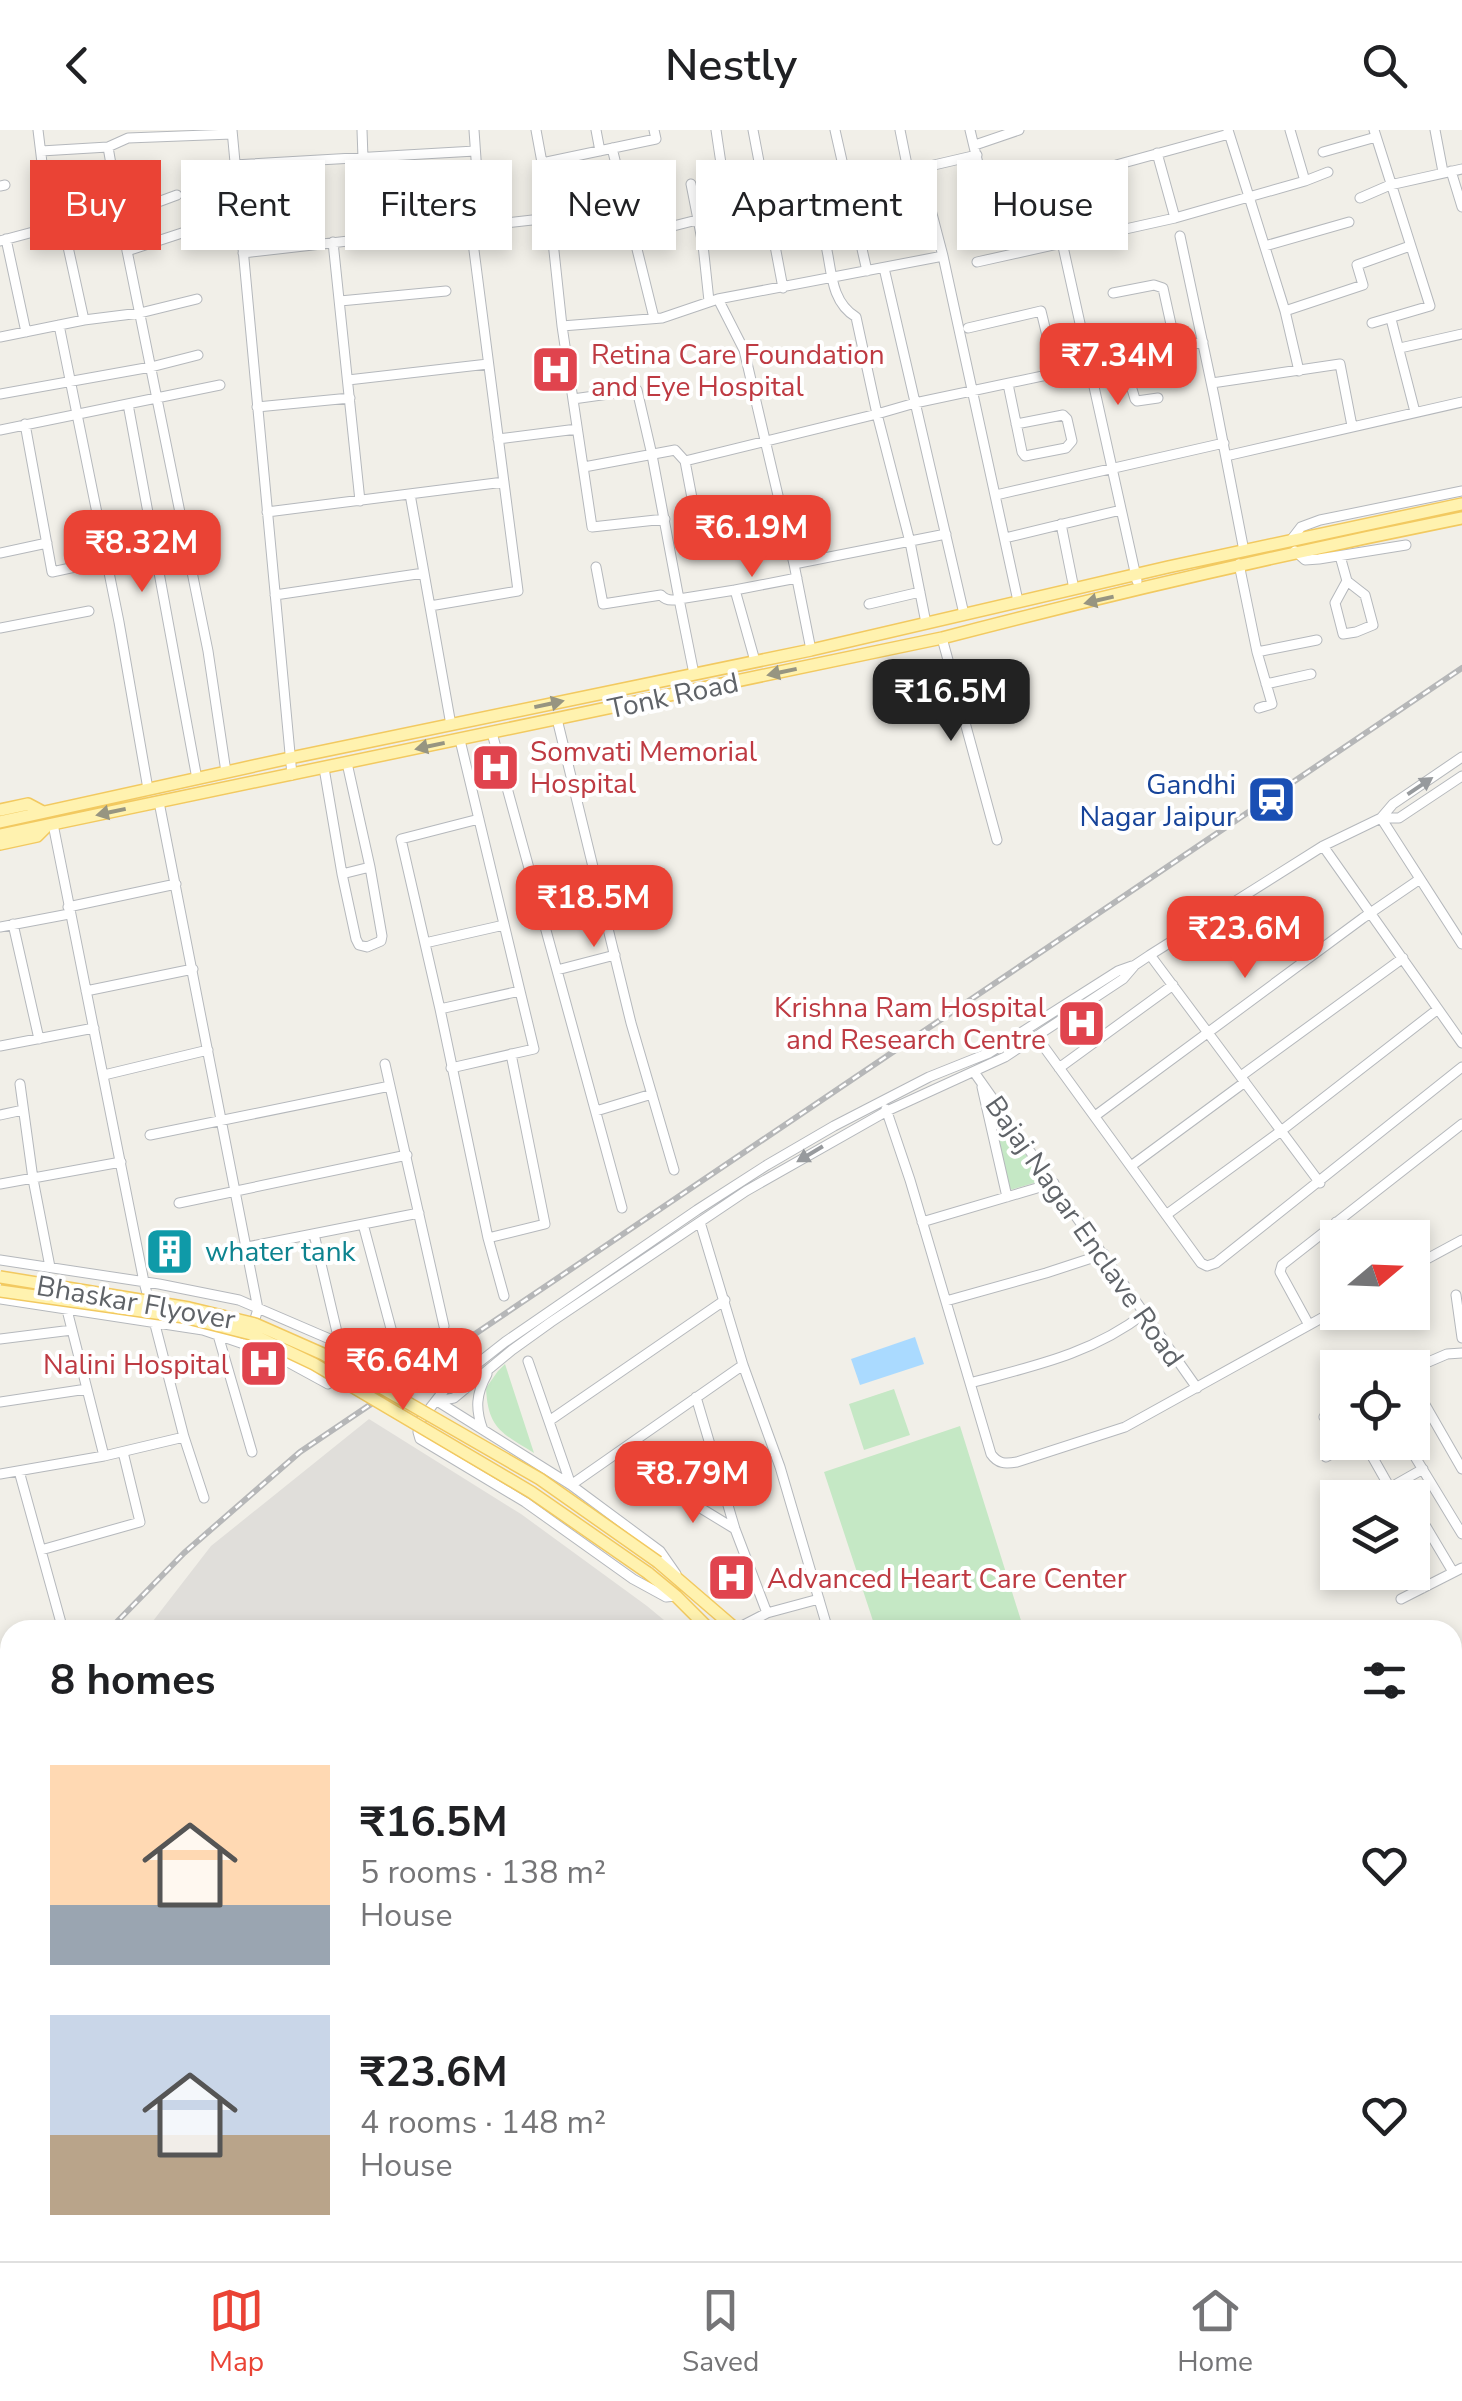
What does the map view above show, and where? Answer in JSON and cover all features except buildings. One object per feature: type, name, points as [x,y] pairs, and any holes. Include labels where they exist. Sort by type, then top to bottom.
[{"type":"main road","points":[[1293,546],[1462,504]]},
{"type":"main road","points":[[1312,542],[1462,518]]},
{"type":"main road","name":"Tonk Road","points":[[2,827],[43,812],[197,778],[811,650],[1244,551],[1293,546]]},
{"type":"main road","name":"Tonk Road","points":[[2,827],[50,825],[942,638],[1239,564],[1293,546]]},
{"type":"main road","name":"Bhaskar Flyover","points":[[0,1277],[189,1308],[255,1324],[323,1354],[540,1479],[658,1562],[726,1620]]},
{"type":"main road","name":"Bhaskar Flyover","points":[[0,1295],[184,1317],[250,1334],[314,1364],[531,1492],[648,1574],[700,1620]]},
{"type":"street","points":[[38,130],[42,160]]},
{"type":"street","points":[[362,130],[363,158]]},
{"type":"street","points":[[474,130],[475,160]]},
{"type":"street","points":[[536,130],[541,160]]},
{"type":"street","points":[[596,130],[600,150]]},
{"type":"street","points":[[555,160],[656,139],[654,130]]},
{"type":"street","points":[[716,130],[720,160]]},
{"type":"street","points":[[753,130],[759,160]]},
{"type":"street","points":[[835,130],[842,160]]},
{"type":"street","points":[[900,130],[906,160]]},
{"type":"street","points":[[970,130],[978,160]]},
{"type":"street","points":[[937,163],[1020,130]]},
{"type":"street","points":[[1290,130],[1305,181]]},
{"type":"street","points":[[1435,130],[1462,207]]},
{"type":"street","points":[[41,151],[108,147],[128,134],[232,132],[234,160]]},
{"type":"street","points":[[1128,161],[1229,132],[1285,310],[1299,371]]},
{"type":"street","points":[[1323,152],[1375,134],[1430,306],[1372,324]]},
{"type":"street","points":[[108,147],[110,160]]},
{"type":"street","points":[[612,148],[615,160]]},
{"type":"street","points":[[325,160],[475,151]]},
{"type":"street","points":[[1157,154],[1175,218]]},
{"type":"street","points":[[1360,198],[1390,185],[1452,171]]},
{"type":"street","points":[[1128,228],[1175,218],[1328,172]]},
{"type":"street","points":[[692,184],[696,213]]},
{"type":"street","points":[[161,201],[177,195]]},
{"type":"street","points":[[1265,246],[1348,222]]},
{"type":"street","points":[[26,332],[3,240],[30,233]]},
{"type":"street","points":[[181,233],[127,251],[208,651],[226,772]]},
{"type":"street","points":[[937,233],[1018,602]]},
{"type":"street","points":[[1180,236],[1244,551]]},
{"type":"street","points":[[243,253],[345,241]]},
{"type":"street","points":[[334,242],[360,501]]},
{"type":"street","points":[[1285,310],[1364,285],[1357,265],[1410,246]]},
{"type":"street","points":[[69,250],[84,320]]},
{"type":"street","points":[[243,250],[292,775]]},
{"type":"street","points":[[430,606],[518,590],[474,250]]},
{"type":"street","points":[[554,250],[592,527],[665,519]]},
{"type":"street","points":[[637,250],[654,318]]},
{"type":"street","points":[[704,250],[714,300],[744,350],[811,650]]},
{"type":"street","points":[[776,250],[784,288]]},
{"type":"street","points":[[828,250],[836,294],[844,310],[856,317],[926,624]]},
{"type":"street","points":[[862,250],[867,271]]},
{"type":"street","points":[[977,262],[1028,250]]},
{"type":"street","points":[[1064,250],[1138,590]]},
{"type":"street","points":[[562,326],[654,318],[714,300],[943,256]]},
{"type":"street","points":[[884,268],[964,614]]},
{"type":"street","points":[[1113,293],[1154,285],[1163,288],[1176,347]]},
{"type":"street","points":[[340,301],[446,291]]},
{"type":"street","points":[[0,338],[84,320],[140,314],[197,299]]},
{"type":"street","points":[[968,328],[1041,311],[1056,373]]},
{"type":"street","points":[[1392,319],[1414,412]]},
{"type":"street","points":[[60,325],[148,789]]},
{"type":"street","points":[[1400,348],[1462,334]]},
{"type":"street","points":[[685,461],[915,402],[1203,342]]},
{"type":"street","points":[[0,394],[151,368],[198,355]]},
{"type":"street","points":[[1123,359],[1134,398],[1158,398]]},
{"type":"street","points":[[348,380],[488,364]]},
{"type":"street","points":[[1212,383],[1340,364],[1352,426]]},
{"type":"street","points":[[1008,384],[1016,424],[1022,452],[1025,456],[1066,448],[1072,441],[1063,415],[1016,424]]},
{"type":"street","points":[[0,430],[220,385]]},
{"type":"street","points":[[573,399],[637,390],[694,674]]},
{"type":"street","points":[[257,407],[350,398]]},
{"type":"street","points":[[1226,456],[1462,402]]},
{"type":"street","points":[[128,404],[197,778]]},
{"type":"street","points":[[25,424],[52,572],[154,550],[187,549]]},
{"type":"street","points":[[498,440],[578,429]]},
{"type":"street","points":[[996,495],[1224,443]]},
{"type":"street","points":[[584,467],[675,450],[685,461],[694,514],[731,506]]},
{"type":"street","points":[[267,512],[504,482]]},
{"type":"street","points":[[1406,545],[1305,560],[1293,546],[1302,527],[1320,520],[1462,490]]},
{"type":"street","points":[[410,494],[450,725]]},
{"type":"street","points":[[1005,538],[1122,510]]},
{"type":"street","points":[[1061,524],[1074,589]]},
{"type":"street","points":[[794,564],[946,534]]},
{"type":"street","points":[[0,553],[47,544]]},
{"type":"street","points":[[1340,556],[1347,580],[1365,594],[1373,625],[1343,634],[1336,603],[1347,580]]},
{"type":"street","points":[[1239,564],[1256,652],[1272,704],[1259,708]]},
{"type":"street","points":[[596,567],[603,604],[661,595],[664,599],[680,599],[797,578]]},
{"type":"street","points":[[275,596],[424,573]]},
{"type":"street","points":[[736,590],[755,661]]},
{"type":"street","points":[[868,604],[920,592]]},
{"type":"street","points":[[0,628],[89,610]]},
{"type":"street","points":[[942,638],[998,840]]},
{"type":"street","points":[[1256,652],[1317,640]]},
{"type":"street","points":[[1266,684],[1311,674]]},
{"type":"street","points":[[557,719],[615,955],[674,1170]]},
{"type":"street","points":[[492,733],[622,1208]]},
{"type":"street","points":[[452,1068],[534,1049],[460,740]]},
{"type":"street","points":[[437,1401],[454,1398],[551,1322],[746,1191],[929,1077],[989,1053],[1323,846],[1381,818],[1393,804],[1462,757]]},
{"type":"street","points":[[324,768],[356,940],[366,947],[381,941],[382,936],[348,764]]},
{"type":"street","points":[[1381,818],[1399,818],[1462,776]]},
{"type":"street","points":[[159,802],[258,1309],[247,1345]]},
{"type":"street","points":[[1381,818],[1462,944]]},
{"type":"street","points":[[479,819],[401,840],[504,1296]]},
{"type":"street","points":[[50,825],[144,1282],[204,1498]]},
{"type":"street","points":[[1323,846],[1462,1043]]},
{"type":"street","points":[[342,874],[370,867]]},
{"type":"street","points":[[1095,1116],[1420,879]]},
{"type":"street","points":[[0,927],[176,884]]},
{"type":"street","points":[[545,926],[604,910]]},
{"type":"street","points":[[13,924],[39,1039]]},
{"type":"street","points":[[425,943],[504,925]]},
{"type":"street","points":[[557,970],[615,955]]},
{"type":"street","points":[[1150,955],[1320,1183]]},
{"type":"street","points":[[1131,1166],[1403,958]]},
{"type":"street","points":[[676,1596],[666,1597],[633,1579],[511,1493],[420,1439],[420,1421],[445,1389],[505,1342],[767,1165],[885,1105],[1004,1057],[1123,979],[1135,965]]},
{"type":"street","points":[[86,991],[193,969]]},
{"type":"street","points":[[1059,1068],[1172,985]]},
{"type":"street","points":[[440,1010],[520,991]]},
{"type":"street","points":[[1166,1215],[1438,1008]]},
{"type":"street","points":[[0,1046],[94,1028]]},
{"type":"street","points":[[1036,1036],[1201,1263],[1212,1266],[1462,1067]]},
{"type":"street","points":[[104,1075],[208,1050]]},
{"type":"street","points":[[488,1238],[544,1224],[511,1054]]},
{"type":"street","points":[[385,1064],[444,1326]]},
{"type":"street","name":"Bajaj Nagar Enclave Road","points":[[974,1072],[1198,1388]]},
{"type":"street","points":[[981,1082],[1007,1197]]},
{"type":"street","points":[[20,1084],[50,1268]]},
{"type":"street","points":[[150,1136],[390,1086]]},
{"type":"street","points":[[596,1111],[652,1094]]},
{"type":"street","name":"Bajaj Nagar Enclave Road","points":[[885,1105],[991,1454],[998,1462],[1006,1464],[1125,1427],[1320,1319]]},
{"type":"street","points":[[0,1115],[24,1110]]},
{"type":"street","points":[[1339,1220],[1462,1124]]},
{"type":"street","points":[[179,1203],[407,1155]]},
{"type":"street","points":[[0,1184],[121,1162]]},
{"type":"street","points":[[922,1222],[1054,1183]]},
{"type":"street","points":[[247,1248],[419,1214]]},
{"type":"street","points":[[700,1222],[825,1620]]},
{"type":"street","points":[[364,1224],[397,1351]]},
{"type":"street","points":[[314,1234],[340,1345]]},
{"type":"street","points":[[1309,1325],[1280,1268],[1320,1234]]},
{"type":"street","points":[[1430,1257],[1462,1240]]},
{"type":"street","points":[[946,1300],[1104,1254]]},
{"type":"street","points":[[0,1260],[238,1300],[386,1368]]},
{"type":"street","points":[[1456,1294],[1462,1338]]},
{"type":"street","points":[[0,1295],[66,1310],[203,1330],[273,1354],[328,1384]]},
{"type":"street","points":[[550,1420],[725,1300]]},
{"type":"street","points":[[66,1310],[104,1456]]},
{"type":"street","points":[[970,1384],[1074,1354],[1145,1313]]},
{"type":"street","points":[[0,1339],[72,1330]]},
{"type":"street","points":[[218,1335],[252,1452]]},
{"type":"street","points":[[1430,1361],[1462,1352]]},
{"type":"street","points":[[528,1361],[570,1485]]},
{"type":"street","points":[[570,1485],[743,1366]]},
{"type":"street","points":[[483,1430],[476,1407],[491,1367]]},
{"type":"street","points":[[0,1402],[87,1389]]},
{"type":"street","points":[[696,1397],[735,1529],[767,1613]]},
{"type":"street","points":[[437,1401],[570,1485],[660,1551],[680,1580]]},
{"type":"street","points":[[1430,1414],[1462,1470]]},
{"type":"street","points":[[0,1474],[184,1437]]},
{"type":"street","points":[[40,1550],[140,1522],[123,1452]]},
{"type":"street","points":[[661,1497],[714,1459]]},
{"type":"street","points":[[1417,1460],[1462,1534]]},
{"type":"street","points":[[1405,1480],[1423,1470]]},
{"type":"street","points":[[19,1471],[60,1620]]},
{"type":"street","points":[[671,1490],[735,1529]]},
{"type":"street","points":[[1430,1531],[1458,1570],[1430,1584]]},
{"type":"street","points":[[1401,1599],[1419,1590]]},
{"type":"street","points":[[753,1620],[819,1599]]},
{"type":"shaded area","points":[[369,1419],[521,1514],[664,1620],[154,1620],[211,1546]]},
{"type":"green space","points":[[986,1101],[1044,1180],[1010,1190]]},
{"type":"green space","points":[[505,1364],[534,1453],[505,1434],[490,1413],[486,1388]]},
{"type":"green space","points":[[894,1389],[910,1435],[864,1450],[849,1404]]},
{"type":"green space","points":[[960,1426],[1021,1620],[873,1620],[824,1472]]},
{"type":"water","points":[[915,1337],[924,1364],[860,1385],[851,1359]]},
{"type":"railway","points":[[119,1620],[184,1553],[300,1452],[1462,668]]},
{"type":"place","name":"Retina Care Foundation and Eye Hospital","points":[[556,370]]},
{"type":"place","name":"Somvati Memorial Hospital","points":[[495,767]]},
{"type":"place","name":"Gandhi Nagar Jaipur","points":[[1271,800]]},
{"type":"place","name":"Krishna Ram Hospital and Research Centre","points":[[1081,1023]]},
{"type":"place","name":"whater tank","points":[[170,1251]]},
{"type":"place","name":"Nalini Hospital","points":[[264,1364]]},
{"type":"place","name":"Advanced Heart Care Center","points":[[732,1578]]}]
